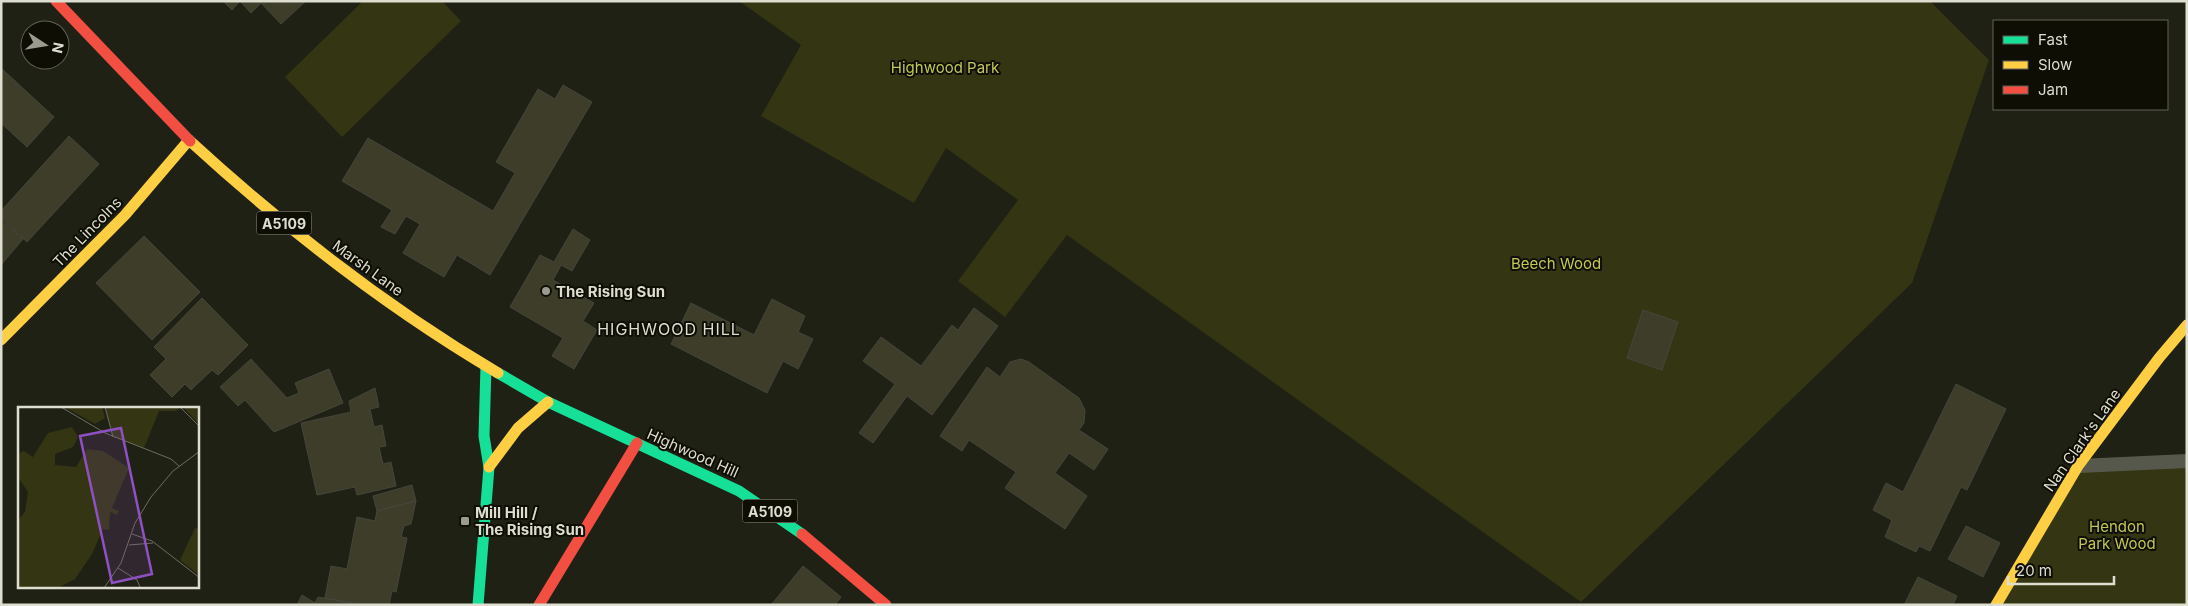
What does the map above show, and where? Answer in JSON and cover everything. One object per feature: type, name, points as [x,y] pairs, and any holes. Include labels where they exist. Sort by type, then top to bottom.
[{"type":"main road","name":"Marsh Lane","points":[[56,1],[189,140],[256,201],[338,267],[408,316],[486,366],[548,402],[636,443]]},
{"type":"main road","name":"The Lincolns","points":[[1,340],[125,215],[189,140]]},
{"type":"main road","name":"Nan Clark's Lane","points":[[1996,605],[2078,466],[2159,358],[2187,325]]},
{"type":"main road","points":[[478,605],[489,467],[484,436],[486,366]]},
{"type":"main road","points":[[489,467],[518,428],[548,402]]},
{"type":"main road","name":"Highwood Hill","points":[[539,605],[618,477],[636,443],[739,491],[789,524],[886,605]]},
{"type":"lane","points":[[2078,466],[2187,461]]},
{"type":"green space","points":[[363,1],[442,1],[461,21],[342,137],[285,77]]},
{"type":"green space","name":"Beech Wood","points":[[739,1],[1930,1],[1989,60],[1912,283],[1581,602],[1067,235],[1005,317],[958,281],[1018,200],[946,148],[914,203],[761,116],[801,45]]},
{"type":"green space","name":"Hendon Park Wood","points":[[2187,461],[2187,605],[1996,605],[2078,466]]},
{"type":"building","points":[[223,1],[240,1],[232,10]]},
{"type":"building","points":[[240,1],[306,1],[281,24],[261,3],[251,13]]},
{"type":"building","points":[[1,68],[54,117],[27,147],[1,123]]},
{"type":"building","points":[[563,85],[592,102],[490,275],[457,255],[444,277],[403,253],[420,224],[406,216],[395,234],[381,227],[392,210],[342,181],[368,138],[493,211],[515,173],[496,162],[538,89],[555,99]]},
{"type":"building","points":[[69,136],[99,164],[27,242],[1,218],[1,211]]},
{"type":"building","points":[[1,220],[23,239],[1,265]]},
{"type":"building","name":"The Rising Sun","points":[[573,229],[590,240],[572,271],[561,265],[553,280],[594,303],[583,321],[597,330],[574,369],[552,356],[563,338],[510,307],[540,255],[554,262]]},
{"type":"building","points":[[144,236],[200,292],[152,340],[96,283]]},
{"type":"building","points":[[202,298],[248,345],[218,375],[212,370],[191,390],[185,384],[172,397],[150,375],[166,359],[154,347]]},
{"type":"building","points":[[772,299],[805,316],[798,332],[813,339],[798,369],[783,361],[767,393],[671,344],[691,303],[754,335]]},
{"type":"building","points":[[974,308],[998,326],[932,415],[907,396],[873,443],[859,433],[895,384],[863,361],[881,337],[921,366],[952,325],[958,330]]},
{"type":"building","points":[[1643,310],[1678,322],[1662,370],[1627,358]]},
{"type":"building","points":[[251,359],[287,398],[299,393],[295,383],[329,369],[343,403],[274,432],[245,400],[238,406],[220,387]]},
{"type":"building","points":[[1021,359],[1029,362],[1079,398],[1085,410],[1084,423],[1079,430],[1108,449],[1094,470],[1069,453],[1055,473],[1087,496],[1065,529],[1005,488],[1016,472],[969,440],[962,451],[940,436],[987,367],[1000,377],[1010,362]]},
{"type":"building","points":[[1956,384],[2006,409],[1967,490],[1961,487],[1930,551],[1919,546],[1916,552],[1885,537],[1892,520],[1873,510],[1886,483],[1903,492]]},
{"type":"building","points":[[375,388],[379,407],[370,409],[374,427],[382,425],[386,446],[379,447],[383,464],[391,462],[396,486],[357,495],[355,487],[317,495],[301,423],[351,412],[349,401]]},
{"type":"building","points":[[412,485],[416,501],[377,511],[373,496]]},
{"type":"building","points":[[416,501],[411,524],[404,526],[401,537],[407,538],[396,592],[392,591],[389,605],[362,605],[325,598],[331,566],[347,569],[357,517],[375,521],[377,511]]},
{"type":"building","points":[[1966,526],[2000,543],[1983,577],[1948,559]]},
{"type":"building","points":[[803,566],[841,597],[835,605],[771,605]]},
{"type":"building","points":[[1918,577],[1957,596],[1953,605],[1904,605]]},
{"type":"building","points":[[302,595],[315,603],[318,597],[362,605],[297,605]]},
{"type":"traffic: fast","points":[[478,605],[489,467],[484,436],[486,366]]},
{"type":"traffic: fast","points":[[498,373],[548,402],[739,491],[802,534]]},
{"type":"traffic: slow","points":[[1,340],[125,215],[189,140]]},
{"type":"traffic: slow","points":[[190,141],[262,205],[376,294],[498,373]]},
{"type":"traffic: slow","points":[[1996,605],[2078,466],[2159,358],[2187,325]]},
{"type":"traffic: slow","points":[[489,467],[518,428],[548,402]]},
{"type":"traffic: jam","points":[[56,1],[190,141]]},
{"type":"traffic: jam","points":[[539,605],[637,443]]},
{"type":"traffic: jam","points":[[802,534],[886,605]]},
{"type":"place","name":"The Rising Sun","points":[[546,291]]},
{"type":"place","name":"Mill Hill / The Rising Sun","points":[[465,521]]},
{"type":"district","name":"HIGHWOOD HILL","points":[[669,329]]},
{"type":"park label","name":"Highwood Park","points":[[945,67]]}]
